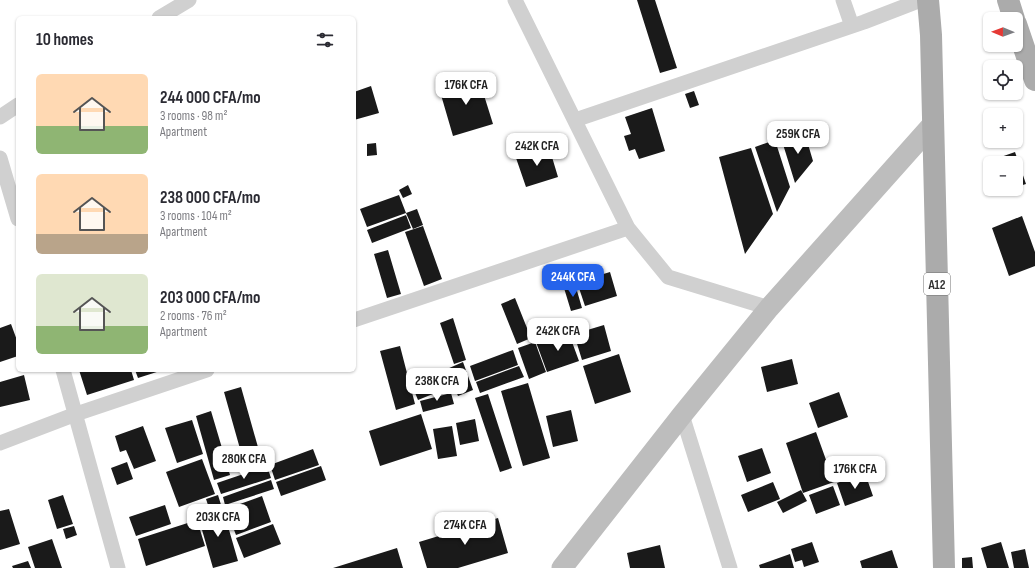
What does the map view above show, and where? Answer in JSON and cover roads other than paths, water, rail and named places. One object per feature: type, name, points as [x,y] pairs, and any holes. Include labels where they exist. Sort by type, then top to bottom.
[{"type":"main road","name":"A12","points":[[928,0],[933,124],[944,568]]},
{"type":"main road","points":[[1008,0],[1012,12]]},
{"type":"main road","points":[[1023,45],[1035,80]]},
{"type":"street","points":[[162,16],[188,0]]},
{"type":"street","points":[[515,0],[628,228],[668,277],[769,308]]},
{"type":"street","points":[[843,0],[852,26]]},
{"type":"street","points":[[575,120],[852,26],[921,0]]},
{"type":"street","points":[[0,117],[16,106]]},
{"type":"street","points":[[562,568],[682,415],[769,308],[933,124]]},
{"type":"street","points":[[0,158],[16,212]]},
{"type":"street","points":[[356,319],[628,228]]},
{"type":"street","points":[[64,372],[118,568]]},
{"type":"street","points":[[0,443],[76,414],[201,372]]},
{"type":"street","points":[[682,415],[730,568]]}]
